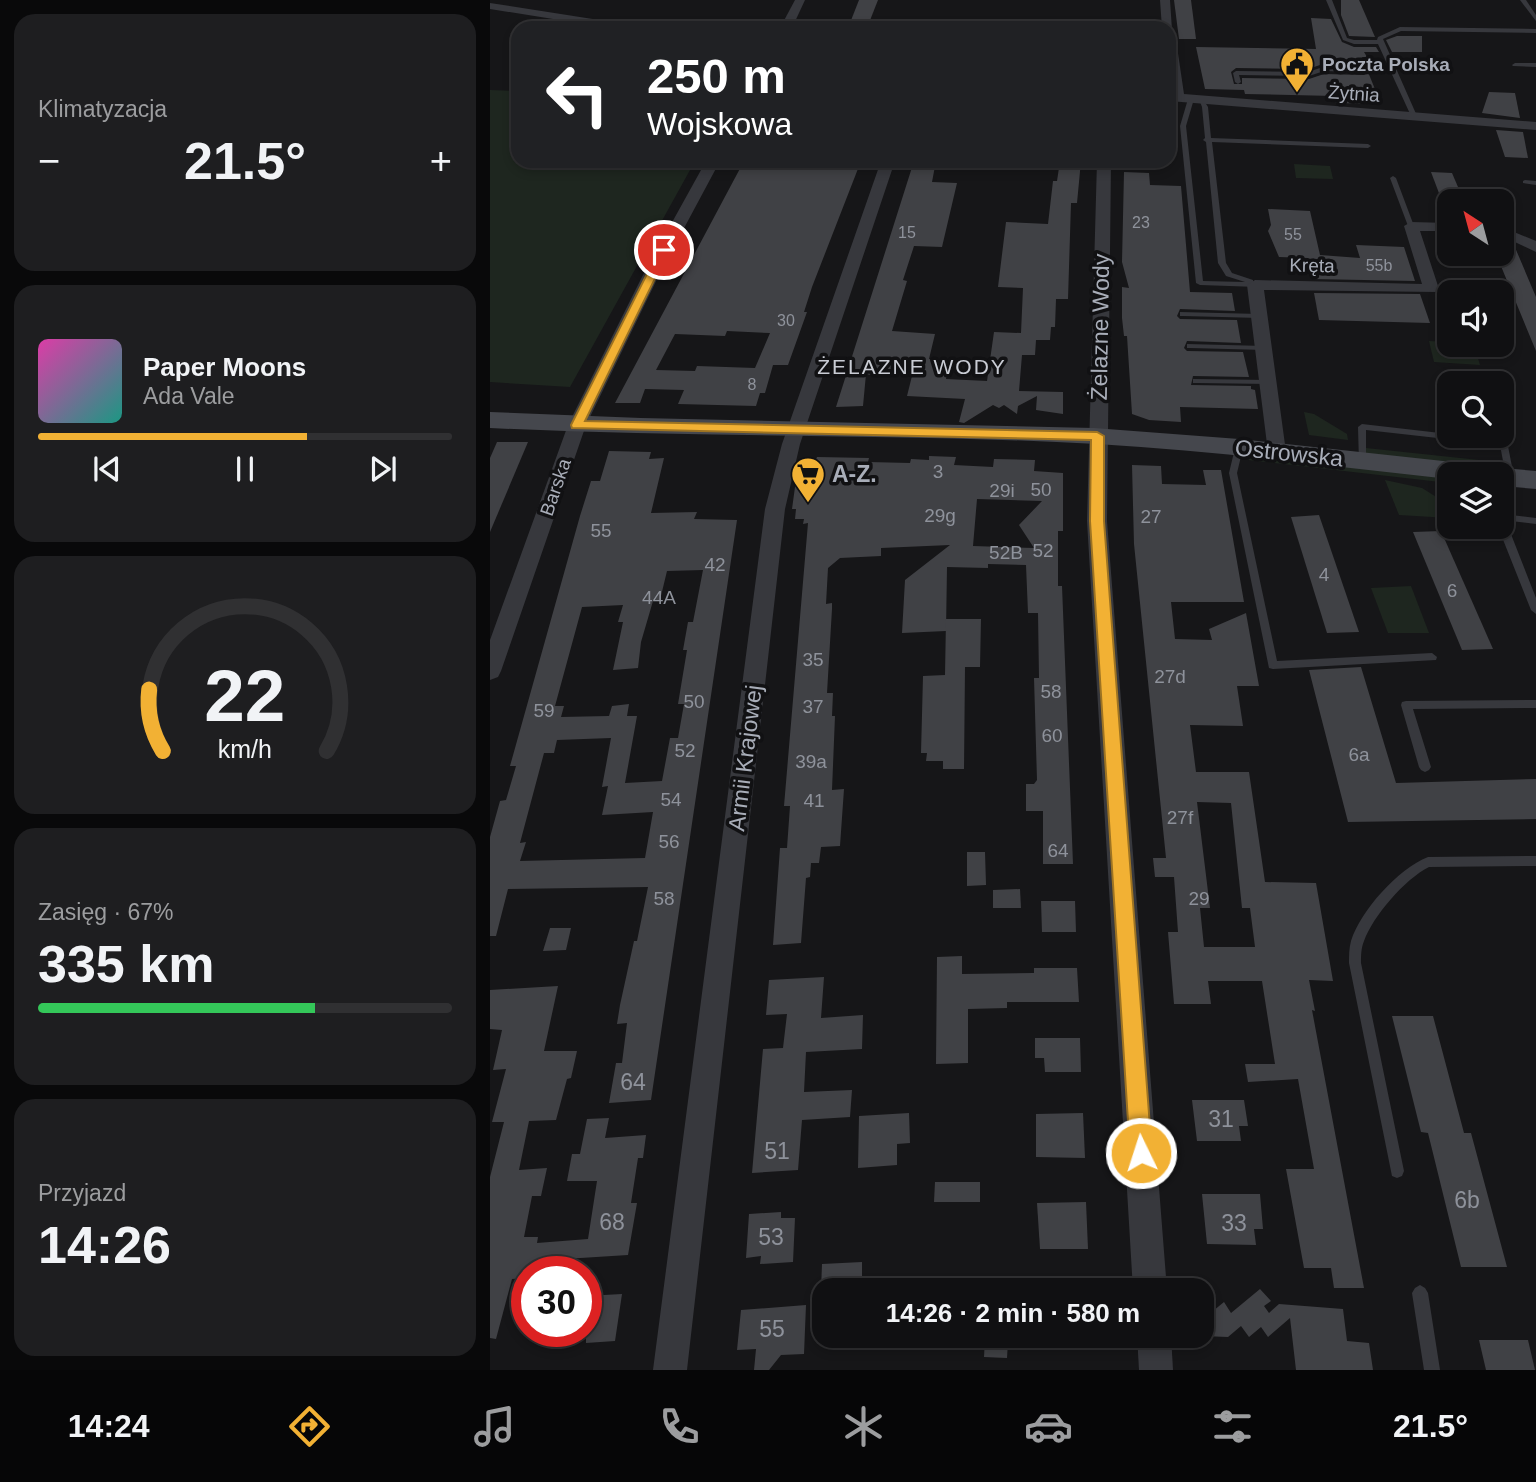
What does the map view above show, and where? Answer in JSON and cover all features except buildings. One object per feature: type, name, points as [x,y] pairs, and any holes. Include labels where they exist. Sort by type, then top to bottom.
[{"type":"street","points":[[790,21],[800,0]]},
{"type":"street","points":[[1165,0],[1168,21]]},
{"type":"street","points":[[490,7],[584,21]]},
{"type":"street","points":[[1176,60],[1185,99]]},
{"type":"street","name":"Żytnia","points":[[1185,99],[1239,99],[1536,126]]},
{"type":"street","name":"Barska","points":[[490,671],[577,425],[646,285],[709,168]]},
{"type":"street","name":"Armii Krajowej","points":[[670,1370],[775,509],[784,467],[886,168]]},
{"type":"street","name":"Żelazne Wody","points":[[1104,168],[1097,521],[1149,1278]]},
{"type":"street","points":[[1411,226],[1437,227]]},
{"type":"street","name":"Kręta","points":[[1255,285],[1431,289],[1411,226]]},
{"type":"street","points":[[1514,237],[1536,247]]},
{"type":"street","points":[[1255,285],[1270,382],[1277,452]]},
{"type":"street","name":"Ostrowska","points":[[490,420],[577,425],[1097,436],[1437,469]]},
{"type":"street","points":[[1514,478],[1536,480]]},
{"type":"street","points":[[1155,1348],[1156,1370]]},
{"type":"lane","points":[[1329,0],[1345,39],[1354,42],[1380,42]]},
{"type":"lane","points":[[1523,0],[1536,19]]},
{"type":"lane","points":[[1414,116],[1380,38],[1400,29],[1536,31]]},
{"type":"lane","points":[[1515,65],[1536,65]]},
{"type":"lane","points":[[1238,82],[1236,73],[1309,74],[1323,69],[1364,70]]},
{"type":"lane","points":[[1185,99],[1205,107],[1206,140],[1222,262],[1229,274],[1255,285],[1200,283],[1183,126],[1185,99]]},
{"type":"lane","points":[[1206,140],[1368,146]]},
{"type":"lane","points":[[1393,178],[1411,226]]},
{"type":"lane","points":[[1525,182],[1536,183]]},
{"type":"lane","points":[[1183,314],[1260,316]]},
{"type":"lane","points":[[1190,346],[1265,348]]},
{"type":"lane","points":[[1196,381],[1270,382]]},
{"type":"lane","points":[[1362,461],[1362,427],[1504,443],[1505,462]]},
{"type":"lane","points":[[1238,448],[1233,473],[1273,665],[1432,657]]},
{"type":"lane","points":[[1514,518],[1536,521]]},
{"type":"lane","points":[[1508,539],[1536,610]]},
{"type":"lane","points":[[1425,767],[1406,705],[1536,704]]},
{"type":"lane","points":[[1397,1171],[1355,963],[1355,947],[1360,934],[1394,890],[1418,865],[1428,862],[1536,861]]},
{"type":"lane","points":[[1420,1293],[1432,1370]]},
{"type":"shaded area","points":[[490,90],[511,91],[511,168],[691,168],[570,387],[490,382]]},
{"type":"shaded area","points":[[1294,164],[1330,166],[1333,179],[1296,178]]},
{"type":"shaded area","points":[[1429,341],[1437,341],[1437,357],[1478,357],[1480,365],[1434,362]]},
{"type":"shaded area","points":[[1304,412],[1314,414],[1347,434],[1348,440],[1309,435]]},
{"type":"shaded area","points":[[1366,448],[1498,462],[1437,462],[1366,454]]},
{"type":"shaded area","points":[[1254,456],[1437,476],[1437,482],[1248,460]]},
{"type":"shaded area","points":[[1385,480],[1422,488],[1437,497],[1437,517],[1399,515]]},
{"type":"shaded area","points":[[1411,586],[1429,633],[1388,633],[1371,588]]},
{"type":"place","name":"Poczta Polska","points":[[1297,94]]},
{"type":"place","name":"A-Z.","points":[[808,504]]},
{"type":"district","name":"ŻELAZNE WODY","points":[[912,367]]},
{"type":"route","points":[[664,250],[577,425],[1097,436],[1097,521],[1141,1153]]}]
